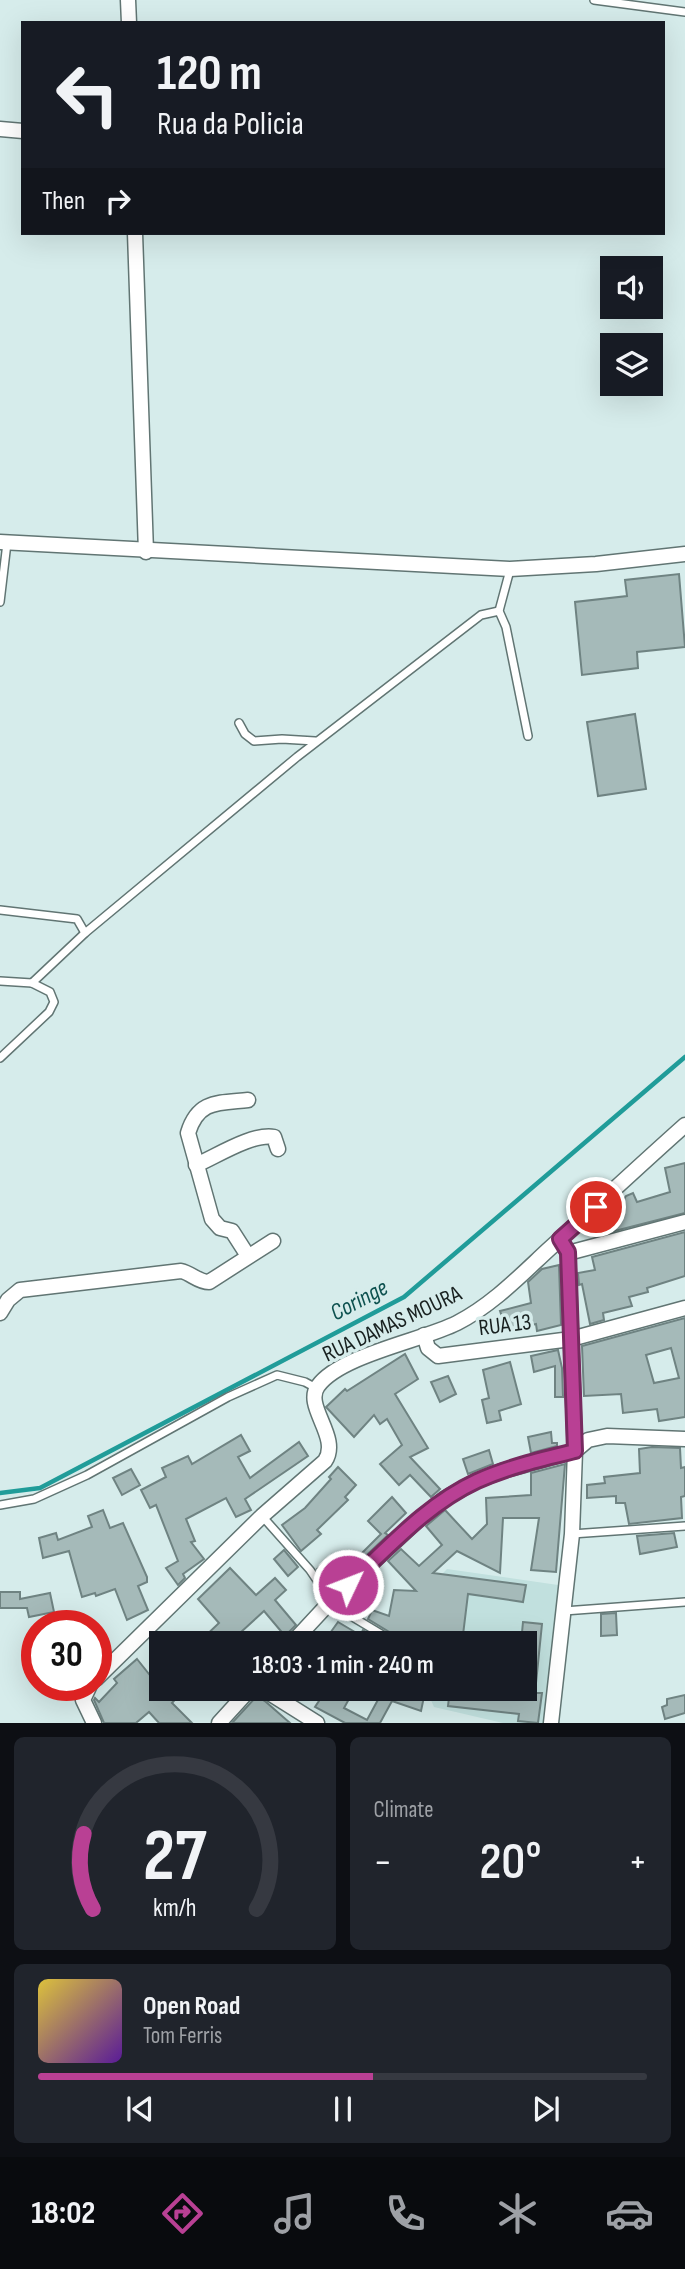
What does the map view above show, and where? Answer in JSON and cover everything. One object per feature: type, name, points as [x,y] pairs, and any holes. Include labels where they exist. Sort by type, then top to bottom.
[{"type":"street","points":[[128,0],[129,21]]},
{"type":"street","points":[[0,129],[21,131]]},
{"type":"street","points":[[135,235],[146,552]]},
{"type":"street","points":[[3,543],[510,569],[596,564],[685,554]]},
{"type":"street","points":[[248,1100],[213,1103],[200,1110],[192,1119],[188,1133],[212,1219],[220,1228],[232,1231],[248,1256]]},
{"type":"street","name":"RUA DAMAS MOURA","points":[[112,1663],[330,1453],[330,1445],[315,1399],[316,1388],[326,1377],[371,1354],[456,1324],[495,1298],[685,1125]]},
{"type":"street","points":[[196,1165],[227,1152],[245,1140],[274,1137],[278,1149]]},
{"type":"street","points":[[568,1252],[685,1222]]},
{"type":"street","points":[[551,1723],[572,1534],[575,1451],[568,1252],[560,1239]]},
{"type":"street","points":[[0,1313],[8,1300],[20,1290],[181,1271],[190,1272],[204,1282],[209,1282],[272,1241]]},
{"type":"street","name":"RUA 13","points":[[424,1335],[428,1348],[438,1356],[571,1339],[685,1308]]},
{"type":"street","points":[[303,1631],[331,1601],[418,1520],[444,1499],[476,1481],[575,1451],[588,1440],[607,1436],[685,1439]]},
{"type":"street","points":[[83,1701],[94,1723]]},
{"type":"street","points":[[219,1723],[239,1701]]},
{"type":"street","points":[[282,1701],[317,1723]]},
{"type":"lane","points":[[594,0],[685,12]]},
{"type":"lane","points":[[0,602],[3,543]]},
{"type":"lane","points":[[510,569],[499,611],[506,627],[528,736]]},
{"type":"lane","points":[[32,983],[85,933],[316,741],[481,615],[499,611]]},
{"type":"lane","points":[[240,723],[245,734],[254,741],[316,741]]},
{"type":"lane","points":[[0,911],[77,919],[85,933]]},
{"type":"lane","points":[[0,981],[32,983],[50,992],[54,1002],[49,1012],[0,1058]]},
{"type":"lane","points":[[0,1505],[34,1499],[87,1475],[228,1397],[277,1376],[305,1381],[316,1388]]},
{"type":"lane","points":[[262,1516],[310,1570],[331,1601],[376,1631]]},
{"type":"lane","points":[[572,1534],[685,1526]]},
{"type":"lane","points":[[562,1611],[685,1601]]},
{"type":"shaded area","points":[[447,1569],[565,1586],[551,1723],[503,1723],[434,1707],[431,1701],[537,1701],[537,1631],[431,1631],[438,1578]]},
{"type":"building","points":[[679,574],[685,647],[637,652],[638,668],[582,675],[575,602],[627,596],[625,580]]},
{"type":"building","points":[[635,714],[646,789],[598,796],[587,722]]},
{"type":"building","points":[[685,1163],[685,1213],[599,1235],[594,1221],[602,1213],[605,1212],[609,1223],[626,1196],[633,1193],[637,1202],[670,1192],[665,1168]]},
{"type":"building","points":[[685,1232],[685,1276],[647,1288],[648,1292],[629,1297],[632,1306],[603,1313],[604,1320],[590,1324],[578,1273],[595,1270],[592,1257]]},
{"type":"building","points":[[559,1265],[561,1325],[537,1331],[536,1324],[493,1334],[488,1321],[502,1317],[500,1311],[531,1303],[528,1282],[542,1269]]},
{"type":"building","points":[[685,1318],[685,1417],[659,1421],[657,1409],[623,1413],[621,1394],[584,1396],[582,1346]],"holes":[[[671,1348],[679,1378],[654,1383],[646,1355]]]},
{"type":"building","points":[[558,1350],[563,1397],[555,1397],[555,1366],[534,1372],[531,1356]]},
{"type":"building","points":[[405,1354],[418,1379],[395,1394],[428,1448],[410,1457],[440,1489],[431,1497],[410,1475],[399,1485],[380,1464],[402,1445],[387,1419],[380,1424],[374,1415],[354,1437],[326,1407],[345,1389],[347,1391]]},
{"type":"building","points":[[510,1362],[521,1404],[499,1411],[501,1420],[487,1423],[482,1400],[489,1398],[483,1370]]},
{"type":"building","points":[[448,1376],[456,1394],[440,1402],[431,1382]]},
{"type":"building","points":[[551,1432],[552,1443],[557,1443],[557,1446],[531,1453],[528,1437]]},
{"type":"building","points":[[241,1435],[250,1451],[238,1457],[250,1478],[299,1442],[308,1456],[245,1499],[251,1510],[236,1517],[226,1498],[186,1519],[195,1541],[191,1542],[204,1559],[183,1574],[185,1578],[178,1585],[166,1568],[178,1561],[156,1505],[150,1508],[141,1490],[166,1477],[162,1468],[188,1456],[192,1464]]},
{"type":"building","points":[[680,1448],[681,1468],[685,1467],[685,1496],[681,1497],[682,1518],[629,1524],[625,1503],[616,1503],[616,1496],[587,1498],[587,1485],[605,1483],[604,1477],[640,1473],[639,1449]]},
{"type":"building","points":[[489,1450],[493,1464],[468,1474],[463,1459]]},
{"type":"building","points":[[565,1464],[556,1572],[531,1570],[539,1518],[503,1518],[500,1573],[457,1551],[433,1573],[526,1585],[523,1602],[468,1594],[463,1631],[388,1631],[368,1619],[372,1610],[389,1616],[394,1590],[416,1591],[388,1561],[401,1549],[419,1566],[442,1545],[426,1526],[445,1510],[472,1539],[487,1524],[486,1498],[531,1495],[531,1473]]},
{"type":"building","points":[[338,1467],[356,1485],[345,1497],[348,1500],[317,1530],[321,1534],[301,1551],[282,1525],[305,1508]]},
{"type":"building","points":[[131,1469],[140,1485],[122,1495],[113,1478]]},
{"type":"building","points":[[392,1497],[406,1513],[385,1533],[388,1535],[357,1564],[354,1561],[381,1534],[368,1521]]},
{"type":"building","points":[[103,1510],[110,1528],[123,1523],[147,1577],[147,1582],[138,1586],[148,1610],[127,1620],[115,1589],[96,1596],[95,1593],[82,1597],[69,1551],[43,1558],[39,1538],[56,1533],[58,1540],[92,1527],[88,1516]]},
{"type":"building","points":[[674,1533],[677,1547],[640,1554],[637,1536]]},
{"type":"building","points":[[284,1550],[298,1567],[288,1576],[274,1559]]},
{"type":"building","points":[[327,1559],[342,1577],[332,1587],[317,1569]]},
{"type":"building","points":[[230,1568],[256,1595],[275,1578],[286,1590],[275,1600],[296,1625],[290,1631],[281,1631],[264,1611],[242,1631],[211,1631],[219,1623],[198,1599]]},
{"type":"building","points":[[0,1592],[20,1592],[20,1599],[50,1593],[54,1610],[27,1608],[0,1608]]},
{"type":"building","points":[[616,1613],[617,1635],[601,1636],[601,1614]]},
{"type":"building","points":[[338,1622],[353,1631],[332,1631]]},
{"type":"building","points":[[523,1622],[542,1624],[537,1673],[537,1631],[522,1631]]},
{"type":"building","points":[[137,1659],[149,1674],[149,1701],[174,1701],[172,1703],[192,1723],[159,1723],[149,1712],[136,1723],[104,1723],[94,1701],[112,1701],[112,1688],[117,1683],[114,1679]]},
{"type":"building","points":[[537,1693],[542,1693],[538,1723],[518,1721],[519,1714],[448,1706],[449,1701],[537,1701]]},
{"type":"building","points":[[685,1695],[685,1713],[665,1719],[662,1707],[667,1705],[667,1699]]},
{"type":"building","points":[[252,1701],[264,1701],[290,1723],[232,1723]]},
{"type":"building","points":[[319,1701],[348,1701],[344,1708],[367,1720],[377,1701],[392,1701],[380,1723],[345,1723],[315,1707]]},
{"type":"building","points":[[392,1701],[423,1701],[421,1711]]},
{"type":"waterway","name":"Coringe","points":[[0,1493],[40,1488],[404,1297],[685,1057]]},
{"type":"route","points":[[348,1585],[444,1499],[476,1481],[502,1471],[575,1451],[568,1252],[560,1239],[596,1207]]}]
